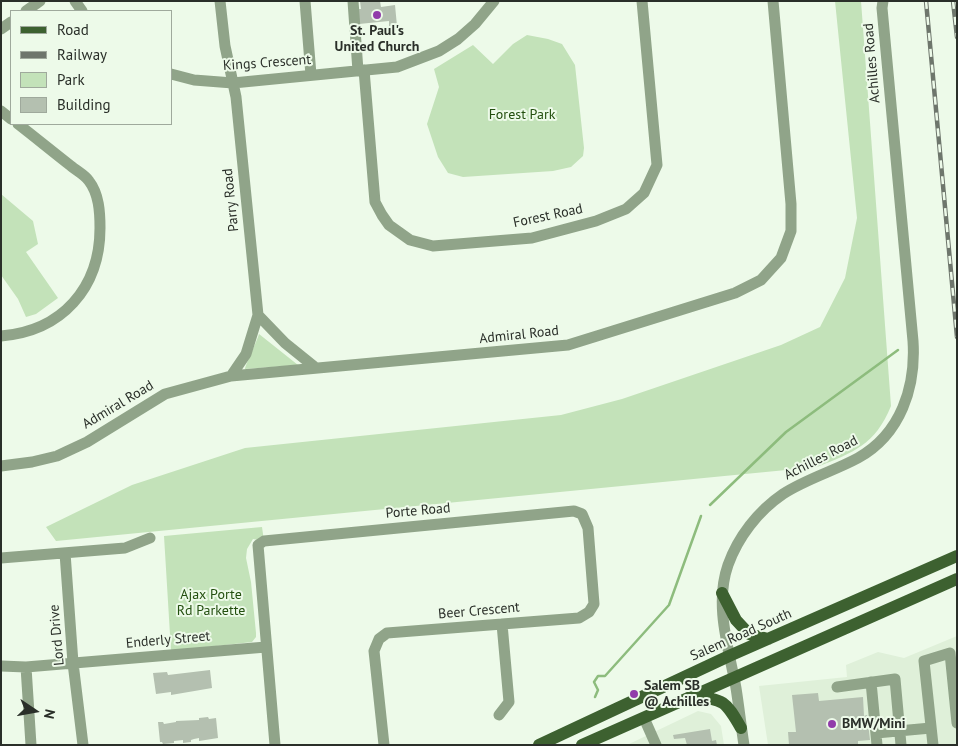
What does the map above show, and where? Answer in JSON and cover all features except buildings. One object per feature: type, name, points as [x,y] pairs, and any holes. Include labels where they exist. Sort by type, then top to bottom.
[{"type":"main road","name":"Salem Road South","points":[[539,745],[729,656],[957,556]]},
{"type":"main road","points":[[582,745],[593,742],[734,677],[957,579]]},
{"type":"main road","points":[[722,593],[736,620],[749,634],[768,639]]},
{"type":"main road","points":[[693,696],[717,699],[722,702],[730,709],[741,728]]},
{"type":"street","points":[[27,10],[40,1]]},
{"type":"street","name":"Parry Road","points":[[220,1],[225,46],[233,83],[258,315],[246,354],[231,376]]},
{"type":"street","points":[[305,1],[311,75]]},
{"type":"street","name":"Forest Road","points":[[353,1],[375,202],[389,225],[410,240],[433,246],[532,238],[596,222],[626,209],[644,193],[657,165],[642,1]]},
{"type":"street","name":"Admiral Road","points":[[1,466],[32,462],[57,456],[86,442],[165,394],[231,376],[568,345],[735,293],[762,280],[781,258],[791,231],[791,204],[773,1]]},
{"type":"street","name":"Kings Crescent","points":[[172,74],[194,80],[233,83],[397,67],[439,51],[458,39],[475,24],[491,2]]},
{"type":"street","name":"Achilles Road","points":[[744,745],[734,677],[723,622],[722,593],[727,566],[739,540],[754,520],[783,494],[859,457],[869,450],[896,421],[908,394],[914,369],[881,3]]},
{"type":"street","points":[[1,336],[19,335],[48,324],[71,307],[90,280],[100,244],[100,211],[96,195],[89,180],[19,125]]},
{"type":"street","points":[[258,315],[285,343],[316,368]]},
{"type":"street","name":"Porte Road","points":[[266,647],[258,545],[264,540],[574,511],[582,514]]},
{"type":"street","name":"Beer Crescent","points":[[384,745],[374,651],[378,639],[388,633],[579,618],[589,612],[594,604],[588,528],[582,514]]},
{"type":"street","points":[[1,558],[125,548],[150,538]]},
{"type":"street","name":"Lord Drive","points":[[65,553],[73,662],[83,745]]},
{"type":"street","points":[[499,715],[509,702],[502,624]]},
{"type":"street","points":[[266,647],[275,745]]},
{"type":"street","name":"Enderly Street","points":[[1,666],[26,666],[266,647]]},
{"type":"street","points":[[933,745],[924,661],[950,653],[957,723]]},
{"type":"street","points":[[26,666],[32,745]]},
{"type":"street","points":[[837,687],[895,679],[902,745]]},
{"type":"street","points":[[871,682],[877,739],[900,731],[931,728]]},
{"type":"street","points":[[644,718],[656,745]]},
{"type":"shaded area","points":[[957,636],[957,745],[768,745],[759,686],[847,677],[846,665],[878,652],[904,658]]},
{"type":"shaded area","points":[[698,711],[711,714],[721,726],[724,745],[627,745]]},
{"type":"green space","points":[[835,1],[861,1],[891,406],[878,430],[862,446],[842,457],[817,467],[56,541],[46,527],[132,485],[245,448],[561,415],[622,399],[781,345],[820,327],[845,278],[857,218]]},
{"type":"green space","name":"Forest Park","points":[[527,35],[562,44],[575,65],[584,148],[583,156],[571,167],[553,171],[463,177],[448,173],[438,157],[427,124],[439,87],[434,69],[473,45],[493,64],[513,44]]},
{"type":"green space","points":[[1,194],[33,221],[38,244],[26,252],[58,298],[36,314],[26,317],[18,299],[1,275]]},
{"type":"green space","points":[[259,334],[298,365],[245,369]]},
{"type":"green space","name":"Ajax Porte Rd Parkette","points":[[262,527],[264,541],[253,539],[247,549],[246,558],[251,582],[256,637],[252,642],[171,651],[164,536]]},
{"type":"waterway","points":[[710,505],[786,432],[898,350]]},
{"type":"waterway","points":[[595,697],[598,690],[594,682],[598,676],[605,676],[669,605],[701,516]]},
{"type":"railway","points":[[926,1],[957,337]]},
{"type":"railway","points":[[953,1],[957,37]]},
{"type":"place","name":"St. Paul's United Church","points":[[377,15]]},
{"type":"place","name":"Salem SB @ Achilles","points":[[634,694]]},
{"type":"place","name":"BMW/Mini","points":[[832,724]]}]
